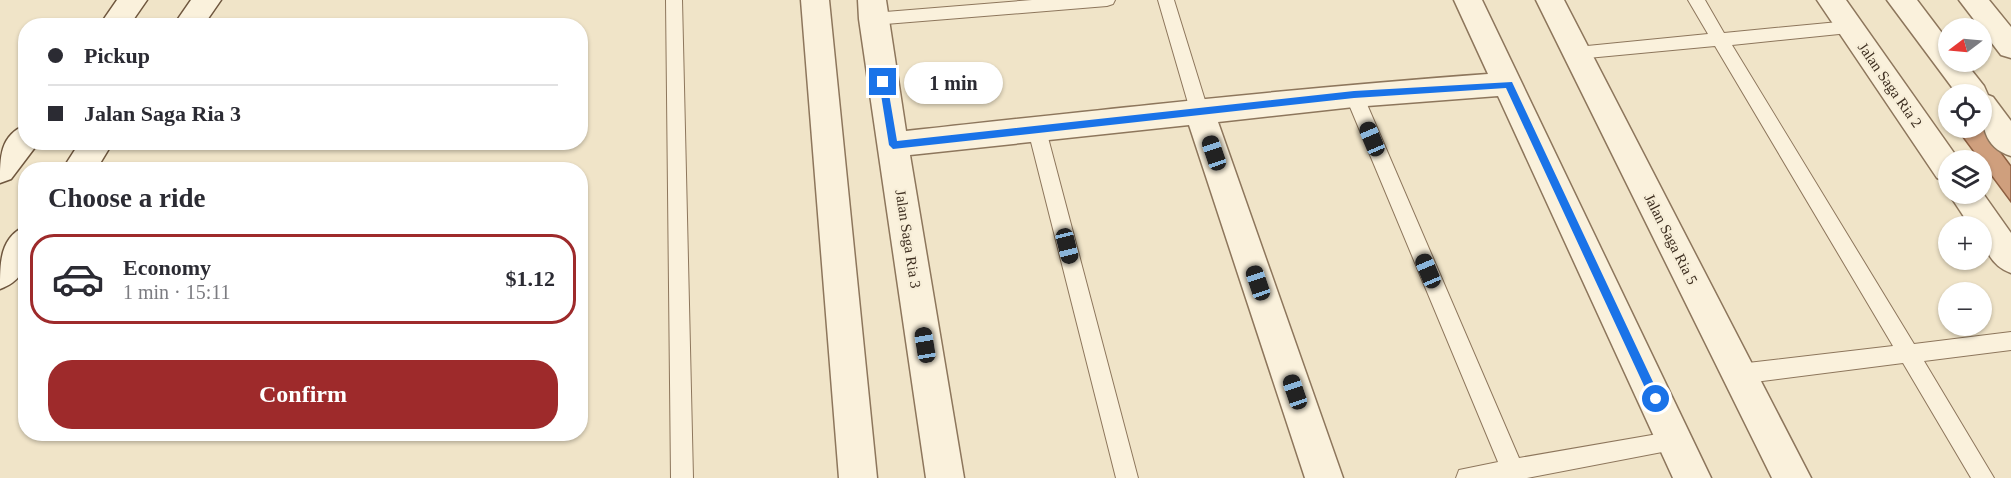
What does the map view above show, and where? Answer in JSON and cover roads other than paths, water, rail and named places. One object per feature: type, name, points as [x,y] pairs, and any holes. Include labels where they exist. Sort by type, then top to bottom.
[{"type":"street","points":[[119,18],[133,0]]},
{"type":"street","points":[[193,18],[207,0]]},
{"type":"street","points":[[815,0],[858,478]]},
{"type":"street","points":[[1467,0],[1509,84],[1692,478]]},
{"type":"street","name":"Jalan Saga Ria 5","points":[[1550,0],[1791,478]]},
{"type":"street","name":"Jalan Saga Ria 2","points":[[1831,0],[1938,155]]},
{"type":"street","points":[[1901,0],[1965,84]]},
{"type":"street","points":[[1973,0],[2011,47]]},
{"type":"street","name":"Jalan Saga Ria 3","points":[[872,9],[945,478]]},
{"type":"street","points":[[893,145],[1354,94],[1509,84]]},
{"type":"street","points":[[1199,110],[1324,478]]},
{"type":"street","points":[[1992,118],[2011,144]]},
{"type":"street","points":[[0,170],[18,147]]},
{"type":"street","points":[[1972,204],[2011,259]]},
{"type":"street","points":[[0,275],[18,251]]},
{"type":"lane","points":[[674,0],[682,478]]},
{"type":"lane","points":[[872,9],[1107,0]]},
{"type":"lane","points":[[1166,0],[1199,110]]},
{"type":"lane","points":[[1696,0],[1983,478]]},
{"type":"lane","points":[[1578,53],[1849,27]]},
{"type":"lane","points":[[1354,94],[1514,474]]},
{"type":"lane","points":[[1037,130],[1127,478]]},
{"type":"lane","points":[[1739,374],[2011,341]]},
{"type":"lane","points":[[1467,478],[1514,474],[1675,441]]}]
